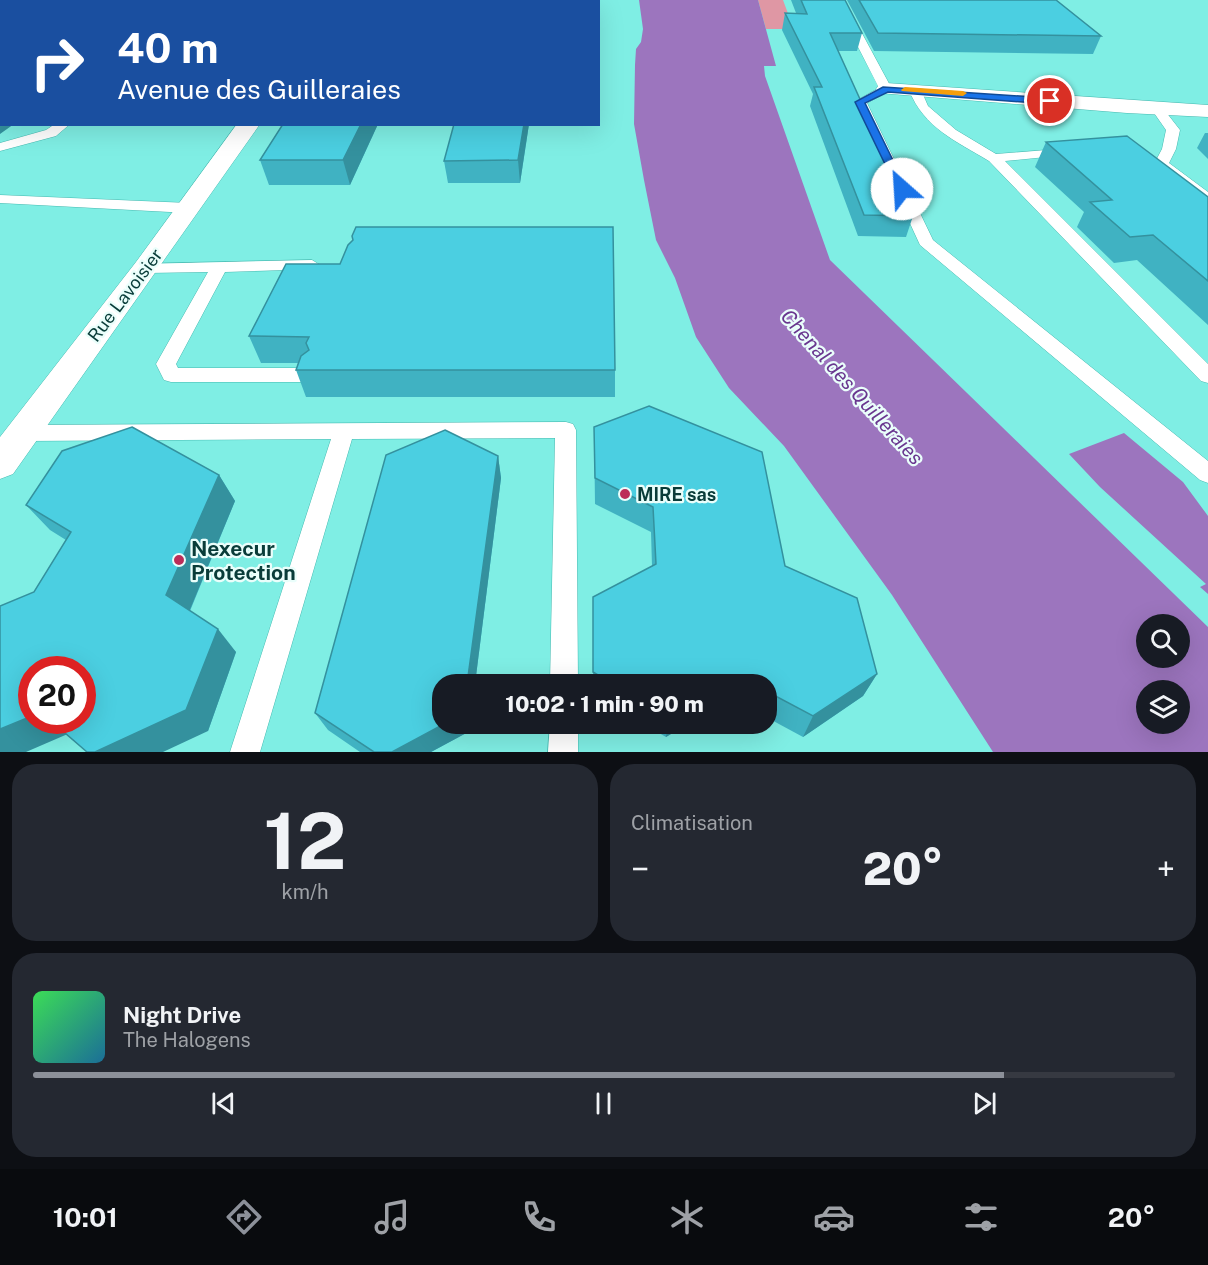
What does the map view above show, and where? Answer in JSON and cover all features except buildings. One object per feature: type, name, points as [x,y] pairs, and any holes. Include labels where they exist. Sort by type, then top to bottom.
[{"type":"street","points":[[886,89],[1158,110],[1208,111]]},
{"type":"street","name":"Rue Lavoisier","points":[[0,464],[146,268],[248,126]]},
{"type":"lane","points":[[839,0],[860,39],[868,61],[886,89],[860,102],[926,242],[1208,474]]},
{"type":"lane","points":[[915,90],[922,107],[932,117],[951,133],[994,158],[1208,376]]},
{"type":"lane","points":[[1158,110],[1173,130],[1169,149],[1156,163],[1208,199]]},
{"type":"lane","points":[[0,147],[51,133],[61,126]]},
{"type":"lane","points":[[994,158],[1075,150]]},
{"type":"lane","points":[[0,199],[189,208]]},
{"type":"lane","points":[[146,268],[326,265]]},
{"type":"lane","points":[[219,267],[166,364],[171,375],[307,375]]},
{"type":"lane","points":[[22,433],[566,430],[564,674]]},
{"type":"lane","points":[[245,752],[344,431]]},
{"type":"lane","points":[[563,752],[564,734]]},
{"type":"shaded area","points":[[758,0],[783,0],[790,19],[798,29],[766,29]]},
{"type":"water","name":"Chenal des Quilleraies","points":[[639,0],[758,0],[776,66],[764,66],[765,76],[830,260],[1208,627],[1208,752],[993,752],[892,595],[784,446],[729,388],[696,337],[675,278],[656,240],[644,180],[634,124],[636,49],[641,42],[643,29]]},
{"type":"water","points":[[1124,433],[1183,482],[1208,516],[1208,594],[1200,587],[1206,584],[1100,487],[1069,454]]},
{"type":"slow traffic","points":[[905,90],[963,93]]},
{"type":"place","name":"MIRE sas","points":[[625,494]]},
{"type":"place","name":"Nexecur Protection","points":[[179,560]]},
{"type":"route","points":[[902,189],[860,102],[886,89],[1050,101]]}]
